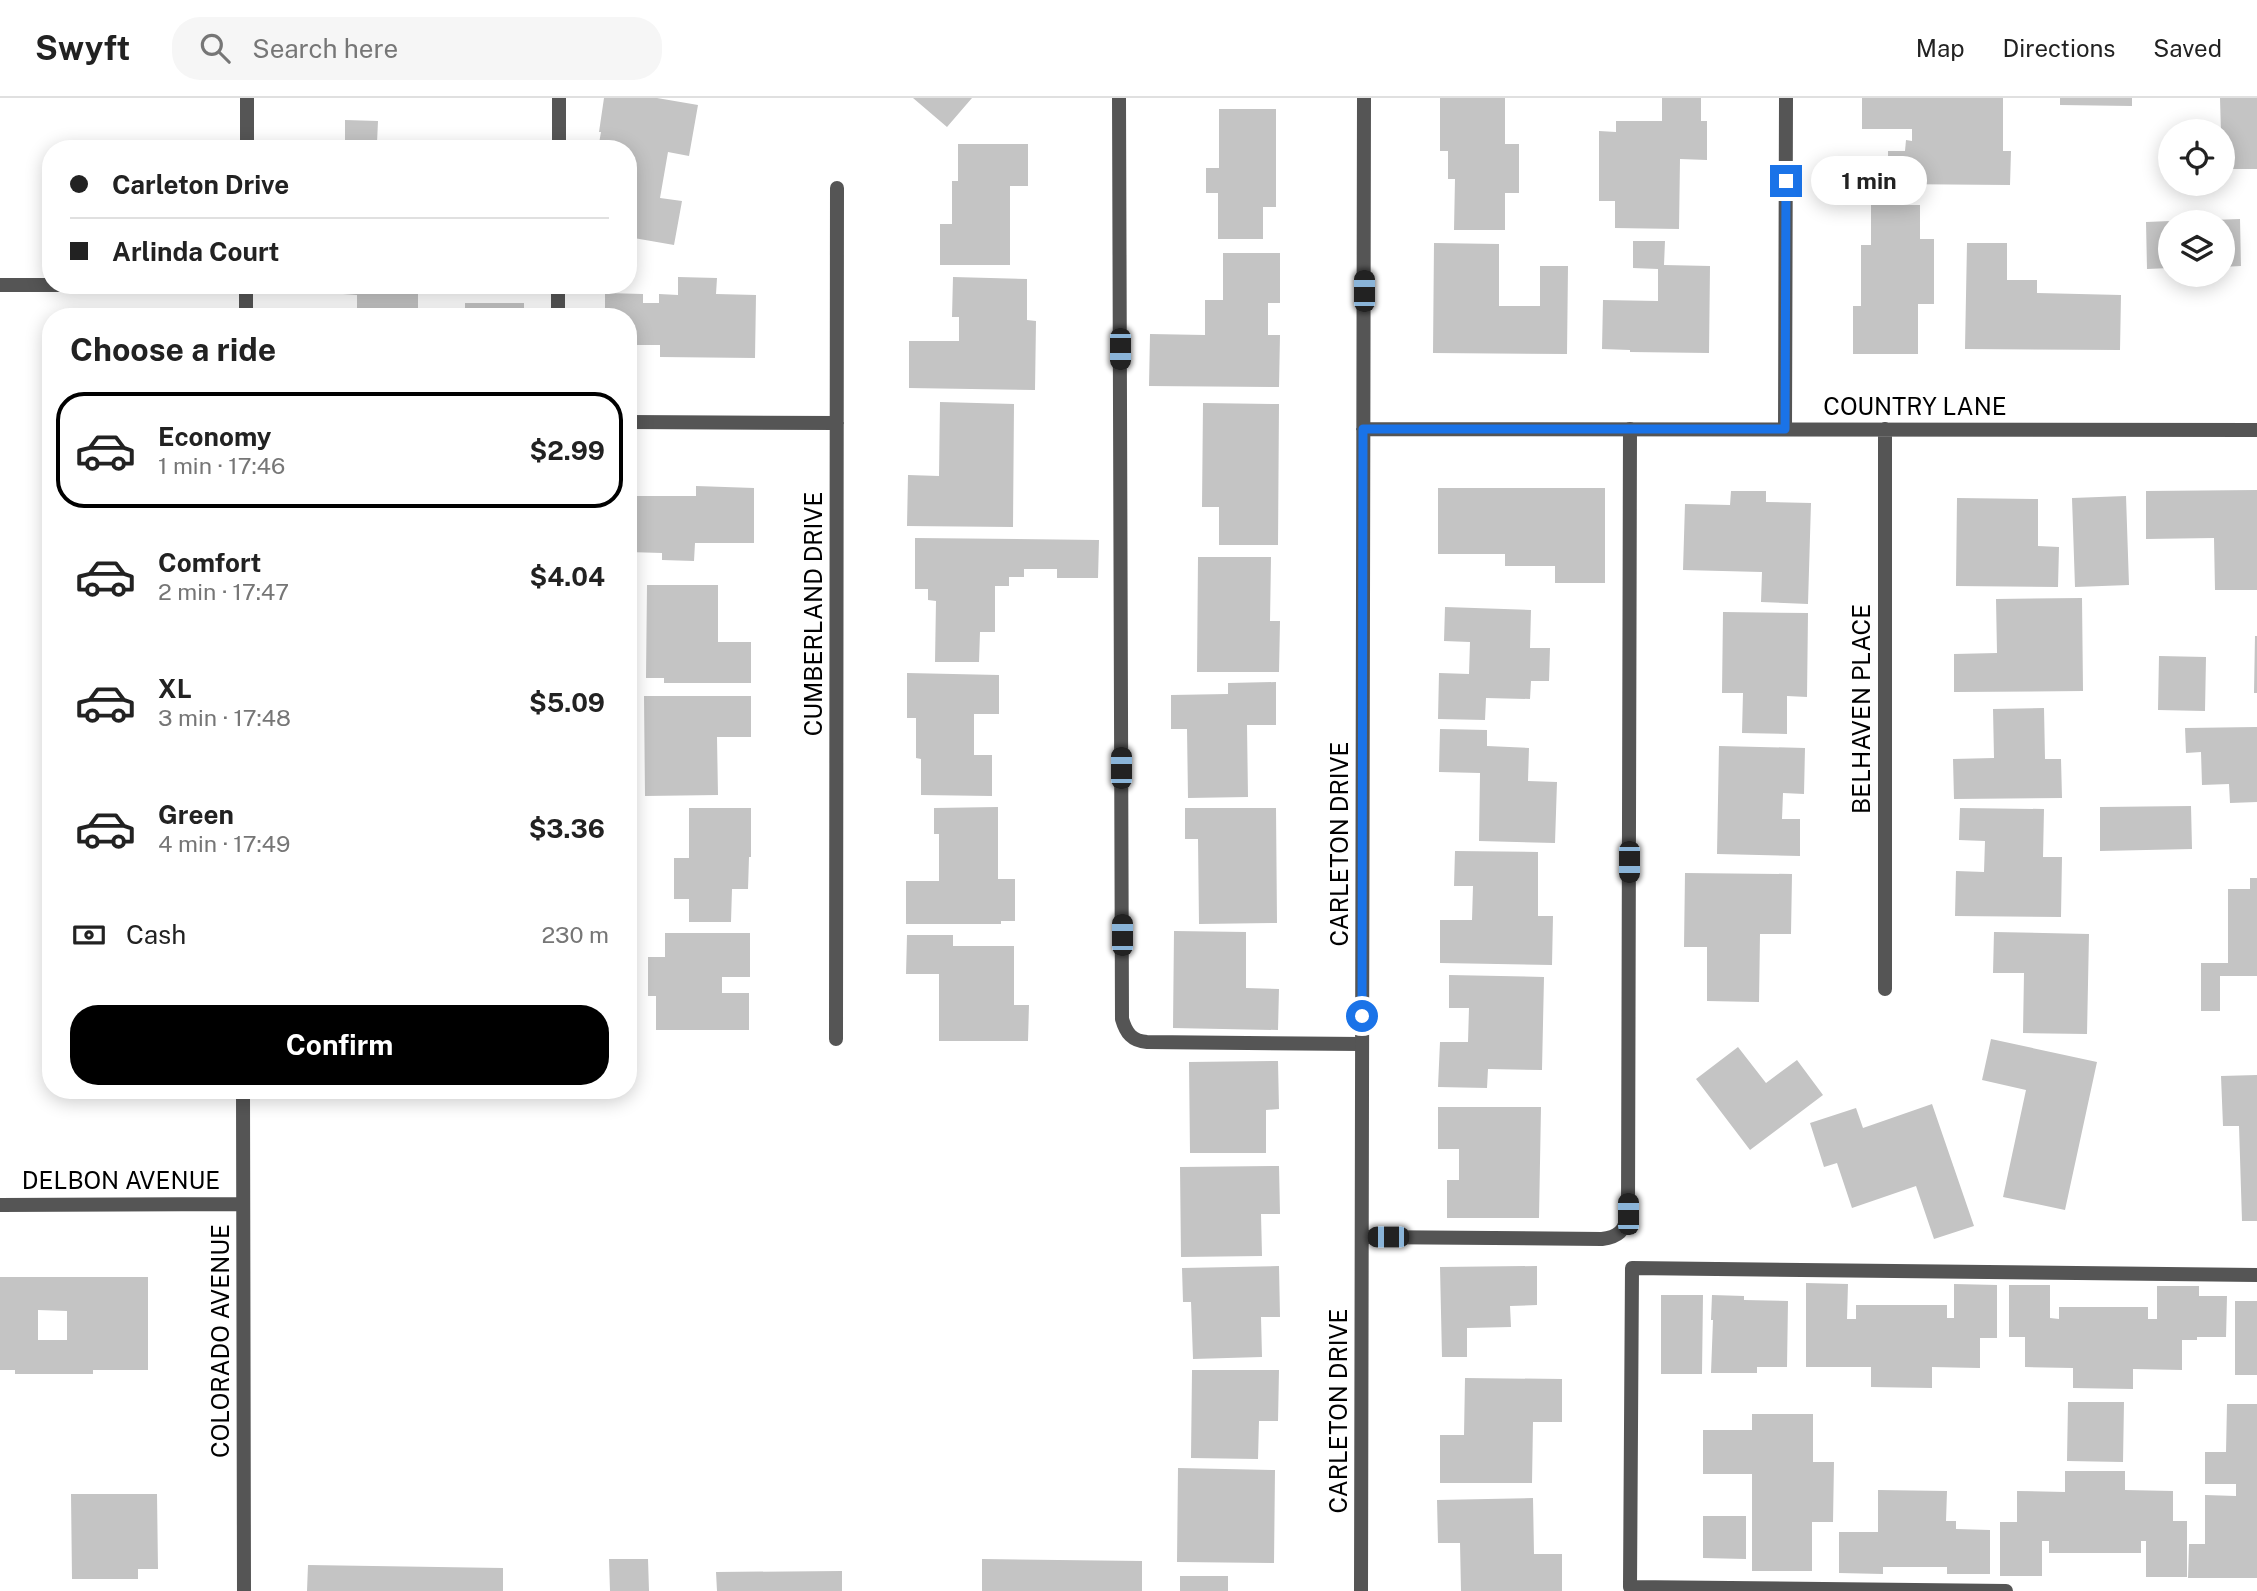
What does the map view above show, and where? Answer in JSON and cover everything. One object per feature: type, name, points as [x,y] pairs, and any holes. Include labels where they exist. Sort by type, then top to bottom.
[{"type":"street","points":[[247,98],[247,140]]},
{"type":"street","points":[[559,98],[559,140]]},
{"type":"street","points":[[1119,98],[1122,1019],[1125,1029],[1137,1041],[1146,1042],[1362,1044]]},
{"type":"street","name":"CARLETON DRIVE","points":[[1361,1591],[1364,98]]},
{"type":"street","points":[[1785,429],[1786,98]]},
{"type":"street","name":"CUMBERLAND DRIVE","points":[[836,1039],[837,188]]},
{"type":"street","points":[[0,285],[42,285]]},
{"type":"street","points":[[637,422],[837,423]]},
{"type":"street","name":"COUNTRY LANE","points":[[1363,429],[2257,430]]},
{"type":"street","points":[[1362,1237],[1602,1238],[1613,1237],[1621,1232],[1626,1224],[1630,429]]},
{"type":"street","name":"BELHAVEN PLACE","points":[[1885,429],[1885,989]]},
{"type":"street","name":"COLORADO AVENUE","points":[[243,1099],[244,1591]]},
{"type":"street","name":"DELBON AVENUE","points":[[0,1205],[242,1204]]},
{"type":"street","points":[[2006,1591],[1630,1587],[1632,1268],[2257,1275]]},
{"type":"building","points":[[604,98],[657,98],[698,105],[689,156],[668,152],[660,198],[682,201],[674,245],[637,239],[637,140],[600,140]]},
{"type":"building","points":[[913,98],[972,98],[947,127]]},
{"type":"building","points":[[1440,98],[1505,98],[1505,144],[1519,144],[1519,193],[1505,193],[1505,230],[1454,230],[1455,179],[1448,179],[1448,151],[1440,151]]},
{"type":"building","points":[[1662,98],[1701,98],[1701,121],[1707,121],[1707,160],[1680,159],[1679,229],[1615,228],[1615,201],[1599,201],[1599,131],[1616,132],[1616,121],[1662,121]]},
{"type":"building","points":[[1862,98],[2003,98],[2003,151],[2011,151],[2010,185],[1888,184],[1888,151],[1905,151],[1906,140],[1912,141],[1912,129],[1862,129]]},
{"type":"building","points":[[2060,98],[2132,98],[2132,106],[2060,105]]},
{"type":"building","points":[[2220,98],[2257,98],[2257,169],[2235,169],[2235,119],[2221,119]]},
{"type":"building","points":[[1219,109],[1276,109],[1276,207],[1263,207],[1263,239],[1218,239],[1218,193],[1206,193],[1206,168],[1219,168]]},
{"type":"building","points":[[345,120],[378,121],[377,140],[345,140]]},
{"type":"building","points":[[958,144],[1028,144],[1028,186],[1010,186],[1010,265],[940,265],[940,224],[952,224],[952,181],[958,181]]},
{"type":"building","points":[[1871,205],[1920,205],[1920,239],[1934,239],[1934,304],[1918,304],[1918,354],[1853,354],[1853,306],[1861,306],[1861,245],[1871,245]]},
{"type":"building","points":[[2235,219],[2240,219],[2241,266],[2235,266]]},
{"type":"building","points":[[2146,222],[2158,222],[2158,269],[2147,269]]},
{"type":"building","points":[[1633,241],[1665,241],[1664,265],[1710,266],[1709,353],[1602,349],[1603,300],[1658,301],[1658,269],[1633,268]]},
{"type":"building","points":[[1434,243],[1499,244],[1499,306],[1540,306],[1540,266],[1568,266],[1567,354],[1433,353]]},
{"type":"building","points":[[1967,243],[2007,243],[2007,280],[2037,280],[2037,293],[2121,295],[2120,350],[1965,349]]},
{"type":"building","points":[[1223,253],[1280,253],[1280,303],[1268,303],[1268,335],[1280,335],[1279,387],[1149,386],[1150,334],[1205,335],[1205,300],[1223,300]]},
{"type":"building","points":[[678,277],[717,278],[716,294],[756,295],[755,358],[660,357],[660,345],[637,345],[637,308],[605,308],[605,294],[643,294],[643,303],[659,303],[659,294],[678,295]]},
{"type":"building","points":[[953,277],[1027,279],[1027,320],[1036,321],[1035,390],[909,388],[909,341],[959,341],[959,317],[952,317]]},
{"type":"building","points":[[343,294],[418,294],[418,308],[357,308],[357,295]]},
{"type":"building","points":[[465,303],[524,303],[524,308],[465,308]]},
{"type":"building","points":[[940,402],[1014,404],[1013,527],[907,526],[908,475],[939,476]]},
{"type":"building","points":[[1203,403],[1279,404],[1278,545],[1219,545],[1219,507],[1202,507]]},
{"type":"building","points":[[696,486],[754,488],[754,543],[695,543],[694,561],[662,560],[662,553],[637,552],[637,496],[696,496]]},
{"type":"building","points":[[1438,488],[1605,488],[1605,583],[1555,583],[1555,566],[1505,566],[1505,554],[1438,554]]},
{"type":"building","points":[[2257,490],[2257,590],[2215,590],[2214,538],[2146,539],[2146,491]]},
{"type":"building","points":[[1731,491],[1766,491],[1766,502],[1811,503],[1808,604],[1761,602],[1762,572],[1683,570],[1685,504],[1730,505]]},
{"type":"building","points":[[2126,496],[2129,585],[2075,587],[2072,498]]},
{"type":"building","points":[[1957,498],[2038,499],[2038,546],[2059,547],[2058,587],[1956,586]]},
{"type":"building","points":[[915,538],[1099,540],[1098,578],[1057,578],[1057,569],[1024,569],[1024,577],[1009,577],[1009,586],[995,586],[995,632],[980,632],[979,662],[935,662],[936,601],[928,600],[928,589],[915,589]]},
{"type":"building","points":[[1198,557],[1271,557],[1270,621],[1280,621],[1279,672],[1197,672]]},
{"type":"building","points":[[647,585],[718,585],[718,642],[751,642],[751,683],[664,683],[664,678],[646,678]]},
{"type":"building","points":[[2082,598],[2083,691],[1954,692],[1954,654],[1997,653],[1996,599]]},
{"type":"building","points":[[1445,607],[1531,610],[1530,648],[1550,648],[1549,681],[1531,681],[1530,699],[1486,698],[1485,720],[1438,719],[1439,673],[1469,674],[1470,642],[1444,641]]},
{"type":"building","points":[[1723,612],[1808,613],[1807,697],[1787,696],[1787,734],[1742,733],[1743,693],[1722,693]]},
{"type":"building","points":[[2257,636],[2257,693],[2254,693]]},
{"type":"building","points":[[2159,656],[2206,657],[2205,711],[2158,710]]},
{"type":"building","points":[[907,673],[999,675],[999,714],[974,714],[974,755],[992,755],[992,796],[921,795],[921,759],[916,758],[916,718],[907,718]]},
{"type":"building","points":[[1276,682],[1276,725],[1247,725],[1248,797],[1188,798],[1187,729],[1171,729],[1171,695],[1228,694],[1228,683]]},
{"type":"building","points":[[644,696],[751,696],[751,737],[717,737],[718,795],[645,796]]},
{"type":"building","points":[[2044,708],[2045,759],[2061,759],[2062,798],[1954,799],[1953,759],[1994,758],[1993,709]]},
{"type":"building","points":[[2257,727],[2257,802],[2230,803],[2229,784],[2202,785],[2201,752],[2186,753],[2185,728]]},
{"type":"building","points":[[1440,729],[1487,730],[1487,746],[1529,748],[1528,781],[1557,782],[1555,843],[1479,841],[1480,773],[1439,772]]},
{"type":"building","points":[[1719,746],[1805,748],[1804,794],[1783,793],[1782,819],[1800,819],[1800,856],[1717,854]]},
{"type":"building","points":[[2191,806],[2192,849],[2100,851],[2100,807]]},
{"type":"building","points":[[998,807],[998,879],[1015,879],[1015,921],[1001,921],[1001,924],[906,924],[906,881],[939,881],[939,834],[934,834],[934,808]]},
{"type":"building","points":[[689,808],[751,808],[748,889],[732,889],[731,922],[689,922],[689,899],[674,899],[674,858],[689,858]]},
{"type":"building","points":[[1185,808],[1276,808],[1277,923],[1199,924],[1198,839],[1185,839]]},
{"type":"building","points":[[1960,808],[2044,809],[2043,857],[2062,857],[2061,917],[1955,916],[1956,871],[1984,872],[1985,841],[1959,840]]},
{"type":"building","points":[[1455,851],[1538,852],[1538,916],[1553,916],[1552,965],[1440,963],[1440,920],[1472,920],[1473,886],[1454,886]]},
{"type":"building","points":[[1685,873],[1792,874],[1791,934],[1760,934],[1759,1002],[1707,1001],[1707,947],[1684,947]]},
{"type":"building","points":[[2250,878],[2257,878],[2257,976],[2220,976],[2220,1011],[2201,1011],[2201,963],[2228,963],[2228,889],[2250,889]]},
{"type":"building","points":[[1174,931],[1246,932],[1246,988],[1279,989],[1278,1030],[1173,1028]]},
{"type":"building","points":[[1994,932],[2089,934],[2087,1034],[2023,1033],[2024,973],[1993,973]]},
{"type":"building","points":[[665,933],[750,933],[750,977],[722,977],[722,993],[749,993],[749,1030],[656,1030],[656,996],[648,996],[648,957],[665,957]]},
{"type":"building","points":[[907,935],[953,935],[953,946],[1014,946],[1014,1005],[1029,1005],[1028,1041],[939,1041],[939,974],[906,974]]},
{"type":"building","points":[[1449,975],[1544,977],[1542,1070],[1488,1069],[1487,1088],[1438,1087],[1440,1042],[1468,1042],[1469,1008],[1449,1008]]},
{"type":"building","points":[[1991,1039],[2097,1062],[2065,1210],[2003,1197],[2026,1090],[1982,1080]]},
{"type":"building","points":[[1738,1047],[1766,1083],[1797,1060],[1823,1095],[1750,1150],[1696,1079]]},
{"type":"building","points":[[1278,1061],[1279,1109],[1266,1110],[1266,1153],[1190,1153],[1189,1062]]},
{"type":"building","points":[[2257,1075],[2257,1221],[2242,1221],[2239,1126],[2223,1126],[2221,1076]]},
{"type":"building","points":[[1932,1104],[1974,1226],[1934,1239],[1916,1186],[1852,1208],[1837,1163],[1824,1167],[1810,1123],[1856,1108],[1863,1128]]},
{"type":"building","points":[[1438,1107],[1541,1107],[1539,1218],[1447,1218],[1447,1180],[1459,1180],[1459,1149],[1438,1149]]},
{"type":"building","points":[[1279,1166],[1280,1214],[1261,1214],[1262,1256],[1181,1257],[1180,1167]]},
{"type":"building","points":[[1279,1266],[1280,1317],[1261,1317],[1262,1357],[1193,1359],[1191,1302],[1183,1302],[1182,1268]]},
{"type":"building","points":[[1537,1266],[1537,1305],[1510,1306],[1511,1327],[1467,1328],[1467,1357],[1442,1357],[1440,1267]]},
{"type":"building","points":[[0,1277],[148,1277],[148,1370],[93,1370],[93,1374],[15,1374],[15,1370],[0,1370]],"holes":[[[38,1310],[67,1311],[67,1340],[38,1340]]]},
{"type":"building","points":[[1806,1283],[1848,1284],[1847,1319],[1856,1319],[1856,1305],[1947,1305],[1947,1318],[1954,1318],[1954,1284],[1997,1285],[1997,1338],[1980,1338],[1980,1368],[1932,1367],[1932,1388],[1871,1387],[1871,1367],[1806,1367]]},
{"type":"building","points":[[2009,1285],[2050,1285],[2050,1318],[2059,1319],[2059,1307],[2148,1307],[2148,1319],[2157,1319],[2157,1286],[2199,1286],[2199,1296],[2227,1296],[2226,1337],[2182,1340],[2182,1370],[2133,1369],[2133,1389],[2073,1388],[2073,1368],[2025,1367],[2025,1337],[2009,1337]]},
{"type":"building","points":[[1661,1295],[1703,1295],[1702,1374],[1661,1374]]},
{"type":"building","points":[[1712,1295],[1744,1296],[1744,1300],[1788,1301],[1787,1367],[1757,1367],[1757,1373],[1711,1373]]},
{"type":"building","points":[[2235,1301],[2257,1301],[2257,1375],[2235,1375]]},
{"type":"building","points":[[1192,1370],[1279,1370],[1278,1421],[1259,1421],[1258,1459],[1191,1458]]},
{"type":"building","points":[[1465,1378],[1562,1379],[1562,1422],[1533,1422],[1532,1483],[1440,1483],[1440,1435],[1464,1435]]},
{"type":"building","points":[[2068,1402],[2124,1402],[2123,1462],[2067,1461]]},
{"type":"building","points":[[2227,1404],[2257,1404],[2257,1578],[2188,1578],[2189,1544],[2205,1544],[2205,1495],[2236,1496],[2236,1484],[2205,1484],[2205,1452],[2226,1452]]},
{"type":"building","points":[[1752,1414],[1813,1414],[1813,1462],[1834,1462],[1833,1522],[1812,1522],[1812,1571],[1752,1571],[1752,1474],[1703,1474],[1703,1430],[1752,1430]]},
{"type":"building","points":[[1178,1468],[1275,1470],[1274,1563],[1177,1562]]},
{"type":"building","points":[[2065,1471],[2125,1471],[2125,1490],[2173,1491],[2173,1521],[2187,1521],[2187,1577],[2146,1577],[2146,1541],[2141,1541],[2141,1553],[2049,1553],[2049,1541],[2042,1541],[2042,1576],[2000,1576],[2000,1522],[2017,1522],[2017,1491],[2065,1492]]},
{"type":"building","points":[[1878,1490],[1947,1491],[1946,1521],[1956,1521],[1956,1529],[1990,1530],[1990,1574],[1947,1574],[1947,1567],[1883,1567],[1883,1574],[1839,1573],[1839,1532],[1878,1532]]},
{"type":"building","points":[[71,1494],[157,1494],[158,1569],[138,1569],[138,1579],[72,1579]]},
{"type":"building","points":[[1533,1498],[1534,1554],[1562,1554],[1562,1591],[1461,1591],[1460,1543],[1438,1543],[1437,1500]]},
{"type":"building","points":[[1703,1516],[1746,1516],[1746,1559],[1703,1558]]},
{"type":"building","points":[[609,1559],[648,1559],[649,1591],[610,1591]]},
{"type":"building","points":[[982,1559],[1142,1561],[1142,1591],[982,1591]]},
{"type":"building","points":[[308,1565],[503,1568],[503,1591],[307,1591]]},
{"type":"building","points":[[842,1571],[842,1591],[717,1591],[716,1572]]},
{"type":"building","points":[[1180,1576],[1228,1576],[1228,1591],[1180,1591]]},
{"type":"route","points":[[1362,1016],[1363,429],[1785,429],[1786,181]]}]
